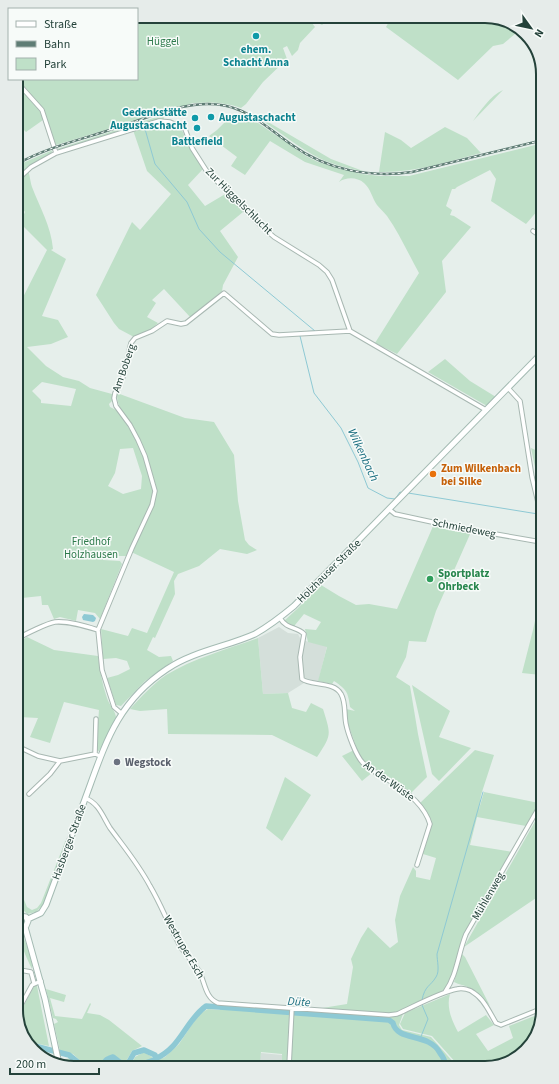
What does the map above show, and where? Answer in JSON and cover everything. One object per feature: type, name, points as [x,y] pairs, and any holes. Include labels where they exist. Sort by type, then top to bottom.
[{"type":"street","points":[[23,89],[42,110],[56,153]]},
{"type":"street","name":"Zur Hüggelschlucht","points":[[23,174],[31,167],[56,153],[159,121],[170,122],[182,127],[186,131],[192,148],[206,170],[259,224],[327,272],[332,280],[350,331]]},
{"type":"street","name":"Am Boberg","points":[[121,713],[114,707],[102,670],[98,630],[132,548],[154,500],[154,491],[145,456],[135,435],[116,406],[114,398],[123,377],[132,343],[135,338],[152,331],[167,321],[181,324],[186,323],[224,293],[272,334],[278,335],[350,331]]},
{"type":"street","points":[[350,331],[486,410]]},
{"type":"street","name":"Holzhauser Straße","points":[[99,754],[121,713],[129,702],[147,684],[167,669],[190,657],[254,634],[280,618],[294,606],[390,510],[536,359]]},
{"type":"street","points":[[508,388],[520,401],[536,494]]},
{"type":"street","name":"Schmiedeweg","points":[[390,510],[395,514],[455,527],[536,541]]},
{"type":"street","name":"An der Wüste","points":[[280,618],[284,624],[300,630],[304,634],[300,657],[302,679],[307,682],[327,685],[335,688],[341,694],[348,732],[362,763],[418,802],[426,813],[430,824],[417,865]]},
{"type":"street","points":[[23,636],[55,622],[73,624],[98,630]]},
{"type":"street","name":"Hasberger Straße","points":[[28,919],[41,913],[46,905],[85,798],[99,754],[96,718]]},
{"type":"street","points":[[23,749],[38,756],[60,761],[99,754]]},
{"type":"street","points":[[29,794],[50,774],[60,761]]},
{"type":"street","name":"Westruper Esch","points":[[85,798],[95,804],[141,870],[182,949],[197,968],[208,994],[213,1001],[218,1003],[292,1011],[389,1015],[397,1014],[444,993],[457,989],[466,989],[479,997],[496,1022],[501,1025],[536,1011]]},
{"type":"street","name":"Mühlenweg","points":[[444,993],[451,984],[456,972],[459,955],[466,934],[536,812]]},
{"type":"street","points":[[23,916],[28,919],[27,924],[23,926]]},
{"type":"street","points":[[23,930],[40,981],[58,1058]]},
{"type":"street","points":[[23,971],[31,972],[34,983]]},
{"type":"street","points":[[23,1001],[34,983],[40,981]]},
{"type":"street","points":[[289,1061],[292,1011]]},
{"type":"shaded area","points":[[279,627],[288,633],[298,634],[301,640],[327,646],[318,683],[304,683],[288,693],[263,694],[258,638]]},
{"type":"shaded area","points":[[261,1053],[282,1055],[282,1061],[259,1061]]},
{"type":"green space","name":"Hüggel","points":[[138,23],[312,23],[315,27],[300,43],[298,50],[292,56],[287,46],[283,48],[287,59],[263,82],[246,104],[241,108],[217,103],[193,103],[56,145],[52,135],[48,136],[43,120],[26,132],[24,130],[23,80],[138,80]]},
{"type":"green space","points":[[388,23],[488,23],[507,28],[511,31],[511,37],[503,44],[493,46],[458,80],[386,27]]},
{"type":"green space","points":[[503,90],[473,121],[490,100]]},
{"type":"green space","points":[[240,113],[258,123],[306,156],[318,162],[361,174],[381,176],[409,176],[536,145],[536,212],[526,224],[491,201],[496,179],[490,170],[455,189],[452,189],[446,206],[452,210],[450,215],[471,227],[442,261],[446,292],[397,354],[375,343],[419,273],[400,237],[386,215],[377,205],[368,188],[361,181],[352,178],[339,182],[344,175],[305,162],[270,141],[245,175],[231,166],[237,157],[209,136],[226,121]]},
{"type":"green space","points":[[163,115],[164,119],[159,119],[61,150],[57,149]]},
{"type":"green space","points":[[263,121],[268,122],[331,159],[364,172],[319,158],[297,145]]},
{"type":"green space","points":[[163,122],[179,127],[182,130],[188,144],[203,169],[188,185],[205,206],[227,193],[243,212],[220,231],[238,257],[223,285],[222,291],[191,318],[164,289],[152,300],[156,303],[147,317],[158,323],[151,330],[134,337],[119,329],[96,295],[132,222],[140,230],[171,194],[147,171],[133,130]]},
{"type":"green space","points":[[445,127],[467,138],[481,153],[418,169],[379,172],[385,132],[401,140],[411,148]]},
{"type":"green space","name":"Friedhof Holzhausen","points":[[53,150],[49,155],[27,168],[32,187],[50,233],[53,249],[51,250],[66,259],[42,316],[58,320],[68,337],[51,344],[27,347],[46,366],[63,377],[79,381],[90,388],[112,394],[113,400],[109,404],[110,407],[118,411],[137,441],[144,457],[152,485],[156,486],[144,450],[136,432],[119,405],[117,393],[185,418],[214,422],[234,455],[238,501],[245,540],[249,545],[257,550],[247,554],[220,549],[199,566],[178,574],[174,581],[175,594],[155,638],[153,637],[147,650],[159,657],[171,656],[173,661],[145,681],[121,706],[116,705],[107,678],[118,675],[130,669],[127,661],[116,658],[103,659],[101,629],[128,636],[132,628],[147,633],[174,572],[129,551],[126,556],[103,556],[103,560],[120,561],[122,564],[100,619],[95,613],[78,610],[76,621],[60,617],[54,619],[48,605],[42,605],[41,596],[23,598],[23,297],[47,250],[23,226],[23,216],[25,212],[23,209],[23,163]],"holes":[[[42,382],[76,389],[71,406],[41,403],[41,400],[32,391]],[[133,448],[142,476],[141,489],[123,494],[108,486],[115,473],[120,449]]]},
{"type":"green space","points":[[445,359],[470,381],[496,397],[487,406],[428,372]]},
{"type":"green space","points":[[531,448],[536,450],[536,472]]},
{"type":"green space","points":[[434,524],[471,532],[436,611],[426,642],[409,641],[406,657],[396,677],[410,686],[427,777],[410,794],[363,762],[348,724],[346,709],[355,711],[350,707],[346,692],[334,681],[332,684],[318,681],[327,647],[308,642],[305,629],[316,630],[321,622],[304,614],[295,627],[284,621],[321,585],[356,605],[369,604],[397,609]]},
{"type":"green space","points":[[536,616],[536,674],[522,673]]},
{"type":"green space","points":[[27,637],[54,650],[98,656],[105,693],[116,718],[99,751],[96,750],[99,710],[64,702],[50,743],[30,737],[38,718],[23,717],[23,640]]},
{"type":"green space","points":[[258,638],[263,694],[288,693],[292,708],[306,712],[311,703],[323,709],[328,724],[329,734],[328,739],[317,757],[272,735],[168,734],[167,709],[140,711],[130,709],[166,675],[200,659]]},
{"type":"green space","points":[[412,685],[450,711],[439,737],[471,748],[439,781],[432,774]]},
{"type":"green space","points":[[354,750],[360,762],[373,772],[362,781],[342,756]]},
{"type":"green space","points":[[475,750],[494,755],[481,795],[479,809],[484,792],[536,802],[536,808],[526,826],[477,817],[470,845],[513,852],[466,934],[455,972],[444,993],[404,1011],[399,1025],[402,1030],[431,1037],[452,1061],[282,1061],[282,1054],[261,1052],[260,1061],[155,1061],[165,1057],[179,1044],[199,1014],[208,1009],[220,1010],[221,1002],[316,1009],[347,1004],[353,967],[351,959],[368,927],[390,948],[398,942],[395,920],[400,896],[413,867],[416,871],[416,877],[430,880],[436,858],[423,854],[432,823],[420,803]]},
{"type":"green space","points":[[285,777],[311,795],[282,841],[266,828]]},
{"type":"green space","points":[[536,820],[536,898],[464,947]]},
{"type":"green space","points":[[69,837],[45,903],[36,912],[27,914],[23,908],[23,897],[27,907],[32,910],[37,908],[41,903],[65,842]]},
{"type":"green space","points":[[23,936],[29,951],[32,969],[23,948]]},
{"type":"green space","points":[[462,954],[465,957],[490,1006],[473,990],[454,982]]},
{"type":"green space","points":[[34,986],[37,986],[49,1046],[36,1043],[27,1029],[24,1020],[23,1007]]},
{"type":"green space","points":[[46,989],[66,995],[64,1002],[50,998],[55,1016],[82,1019],[90,1003],[91,1004],[87,1013],[100,1015],[109,1020],[142,1046],[132,1051],[126,1061],[122,1061],[114,1056],[110,1056],[103,1061],[80,1061],[73,1054],[60,1051],[54,1024],[58,1022],[53,1018]]},
{"type":"green space","points":[[450,994],[449,1009],[458,1032],[486,1015],[494,1025],[476,1034],[488,1051],[513,1038],[509,1026],[536,1016],[531,1032],[523,1044],[504,1057],[485,1061],[454,1061],[432,1036],[403,1029],[400,1024],[405,1013]]},
{"type":"green space","points":[[144,1052],[152,1057],[153,1061],[133,1061],[135,1057]]},
{"type":"green space","points":[[70,1058],[73,1061],[71,1061],[64,1060]]},
{"type":"water","points":[[84,614],[93,615],[96,618],[95,621],[83,620],[82,617]]},
{"type":"waterway","points":[[145,129],[155,164],[187,202],[199,229],[220,252],[315,331],[299,332]]},
{"type":"waterway","name":"Wilkenbach","points":[[300,336],[314,393],[341,428],[358,462],[368,488],[387,498],[395,499],[400,492],[403,493]]},
{"type":"waterway","name":"Wilkenbach","points":[[408,493],[536,514]]},
{"type":"waterway","points":[[422,1000],[426,989],[437,975],[437,954],[483,792]]},
{"type":"waterway","points":[[420,1039],[428,1019],[422,1005]]},
{"type":"waterway","name":"Düte","points":[[155,1059],[171,1048],[193,1019],[206,1006],[389,1020],[400,1033],[421,1039],[435,1046],[445,1061]]},
{"type":"waterway","name":"Düte","points":[[39,1047],[69,1055],[76,1061]]},
{"type":"waterway","name":"Düte","points":[[129,1061],[134,1053],[144,1050],[155,1055],[156,1057],[151,1061]]},
{"type":"waterway","name":"Düte","points":[[106,1061],[113,1057],[118,1061]]},
{"type":"railway","points":[[23,161],[53,148],[164,111],[205,104],[223,105],[246,113],[260,121],[305,154],[334,166],[365,173],[396,174],[412,172],[536,142]]},
{"type":"place","name":"ehem. Schacht Anna","points":[[256,36]]},
{"type":"place","name":"Augustaschacht","points":[[211,117]]},
{"type":"place","name":"Gedenkstätte Augustaschacht","points":[[195,118]]},
{"type":"place","name":"Battlefield","points":[[197,128]]},
{"type":"place","name":"Zum Wilkenbach bei Silke","points":[[433,474]]},
{"type":"place","name":"Sportplatz Ohrbeck","points":[[430,579]]},
{"type":"place","name":"Wegstock","points":[[117,762]]}]
